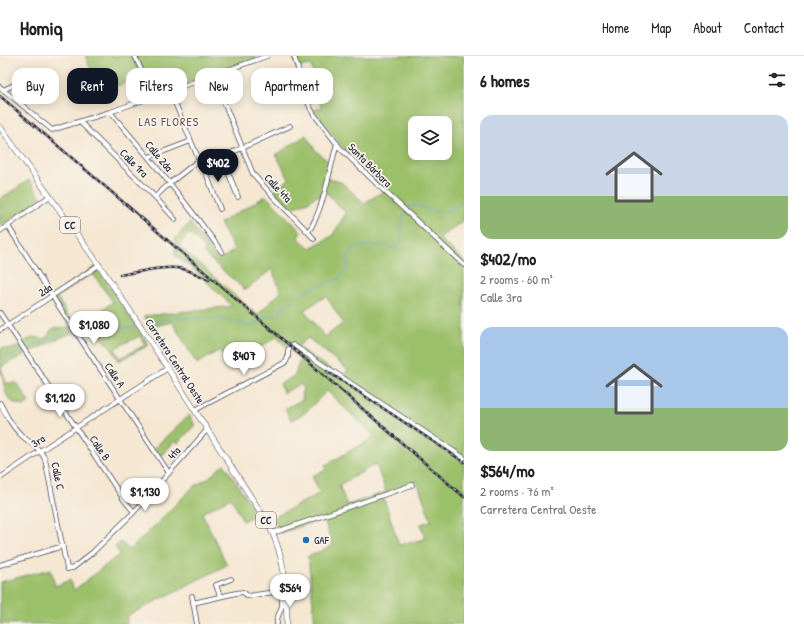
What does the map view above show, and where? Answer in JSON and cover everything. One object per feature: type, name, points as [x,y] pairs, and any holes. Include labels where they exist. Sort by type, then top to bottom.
[{"type":"main road","name":"Carretera Central Oeste","points":[[0,127],[144,330],[207,430],[260,510],[273,533],[281,555],[285,574],[287,624]]},
{"type":"street","points":[[135,56],[140,68]]},
{"type":"street","points":[[233,68],[267,56]]},
{"type":"street","name":"Santa Bárbara","points":[[294,56],[309,105],[313,113],[337,143],[379,186],[464,265]]},
{"type":"street","points":[[12,84],[2,88],[52,130],[132,104]]},
{"type":"street","points":[[175,104],[220,209]]},
{"type":"street","name":"Calle 4ta","points":[[225,104],[254,174],[314,239]]},
{"type":"street","name":"Calle 2da","points":[[110,112],[201,221],[222,252]]},
{"type":"street","name":"Calle 1ra","points":[[80,122],[155,197],[174,219]]},
{"type":"street","points":[[155,197],[170,183],[200,162],[222,157],[290,126]]},
{"type":"street","points":[[149,157],[191,141]]},
{"type":"street","points":[[308,232],[315,223],[319,211],[337,143]]},
{"type":"street","points":[[222,157],[238,197]]},
{"type":"street","points":[[0,231],[50,196]]},
{"type":"street","name":"Calle A","points":[[8,226],[52,296],[169,473]]},
{"type":"street","name":"2da","points":[[0,330],[99,265]]},
{"type":"street","name":"Calle B","points":[[0,313],[124,500],[134,512]]},
{"type":"street","points":[[195,410],[286,362],[288,350],[293,345],[464,458]]},
{"type":"street","name":"3ra","points":[[0,478],[40,450],[168,368]]},
{"type":"street","name":"Calle C","points":[[0,403],[9,421],[21,435],[40,450],[48,467],[67,569]]},
{"type":"street","name":"4ta","points":[[67,569],[73,568],[93,552],[134,512],[207,430]]},
{"type":"street","points":[[273,533],[412,485]]},
{"type":"street","points":[[0,565],[63,546]]},
{"type":"street","points":[[220,596],[216,585],[231,579]]},
{"type":"street","points":[[193,603],[243,592],[248,596],[282,591],[282,606],[277,619],[277,624]]},
{"type":"street","points":[[192,596],[197,624]]},
{"type":"green space","points":[[85,56],[255,56],[256,59],[230,68],[195,68],[195,81],[187,83],[187,68],[126,68],[126,83],[118,86],[118,68],[90,68]]},
{"type":"green space","points":[[293,56],[464,56],[464,220],[439,238],[464,261],[464,624],[315,624],[308,556],[333,546],[324,519],[280,533],[273,518],[320,493],[312,476],[326,470],[325,465],[375,437],[327,391],[305,413],[291,420],[285,409],[303,399],[301,393],[304,389],[301,384],[283,393],[280,384],[295,375],[300,359],[276,337],[230,367],[220,350],[197,364],[172,322],[151,327],[144,316],[232,306],[201,276],[175,255],[175,239],[190,223],[219,261],[234,250],[220,223],[266,196],[301,231],[298,238],[310,248],[332,236],[346,213],[324,190],[322,196],[316,196],[308,202],[290,209],[272,192],[289,179],[276,155],[306,135],[316,151],[330,163],[326,178],[341,182],[364,203],[384,191],[343,148],[314,110],[321,108],[320,104],[333,104],[333,68],[312,68],[311,65],[297,67]],"holes":[[[189,233],[205,249],[203,253],[245,290],[272,269],[281,292],[257,315],[179,246]],[[326,296],[343,323],[325,337],[304,310]],[[308,338],[348,370],[342,377],[297,347]],[[376,464],[386,492],[347,505],[339,485]],[[417,481],[431,521],[421,524],[425,539],[399,545],[383,496]]]},
{"type":"green space","points":[[29,180],[41,198],[0,226],[0,199]]},
{"type":"green space","points":[[96,266],[149,345],[119,361],[110,346],[91,326],[67,335],[24,355],[1,367],[6,383],[17,383],[29,402],[24,406],[13,402],[7,395],[2,373],[0,373],[0,350],[2,348],[12,349],[33,337],[43,339],[55,328],[70,327],[51,296]],"holes":[[[92,273],[113,302],[91,317],[73,323],[57,297]],[[140,336],[145,345],[120,358],[115,348]]]},
{"type":"green space","points":[[189,415],[195,425],[178,443],[175,441],[160,457],[154,448]]},
{"type":"green space","points":[[224,464],[257,514],[243,521],[231,498],[202,513],[227,565],[127,616],[127,624],[0,624],[0,582],[51,569],[55,586],[70,580],[74,590],[120,554],[115,547],[120,542],[130,550],[193,487],[207,479]]},
{"type":"waterway","points":[[408,209],[410,206],[414,206],[443,212],[457,207],[464,202]]},
{"type":"waterway","points":[[142,325],[162,319],[182,318],[230,320],[250,326],[271,314],[278,318],[281,315],[280,309],[311,289],[339,279],[347,269],[350,250],[362,246],[373,245],[396,248],[402,241],[401,228],[404,215]]},
{"type":"waterway","points":[[77,328],[94,323],[126,328],[139,327]]},
{"type":"waterway","points":[[27,348],[72,330]]},
{"type":"waterway","points":[[0,360],[22,351]]},
{"type":"railway","points":[[0,96],[464,497]]},
{"type":"railway","points":[[120,275],[152,269],[176,268],[190,271],[209,280]]},
{"type":"railway","points":[[327,371],[464,462]]},
{"type":"place","name":"GAF","points":[[306,540]]},
{"type":"district","name":"LAS FLORES","points":[[169,121]]}]
